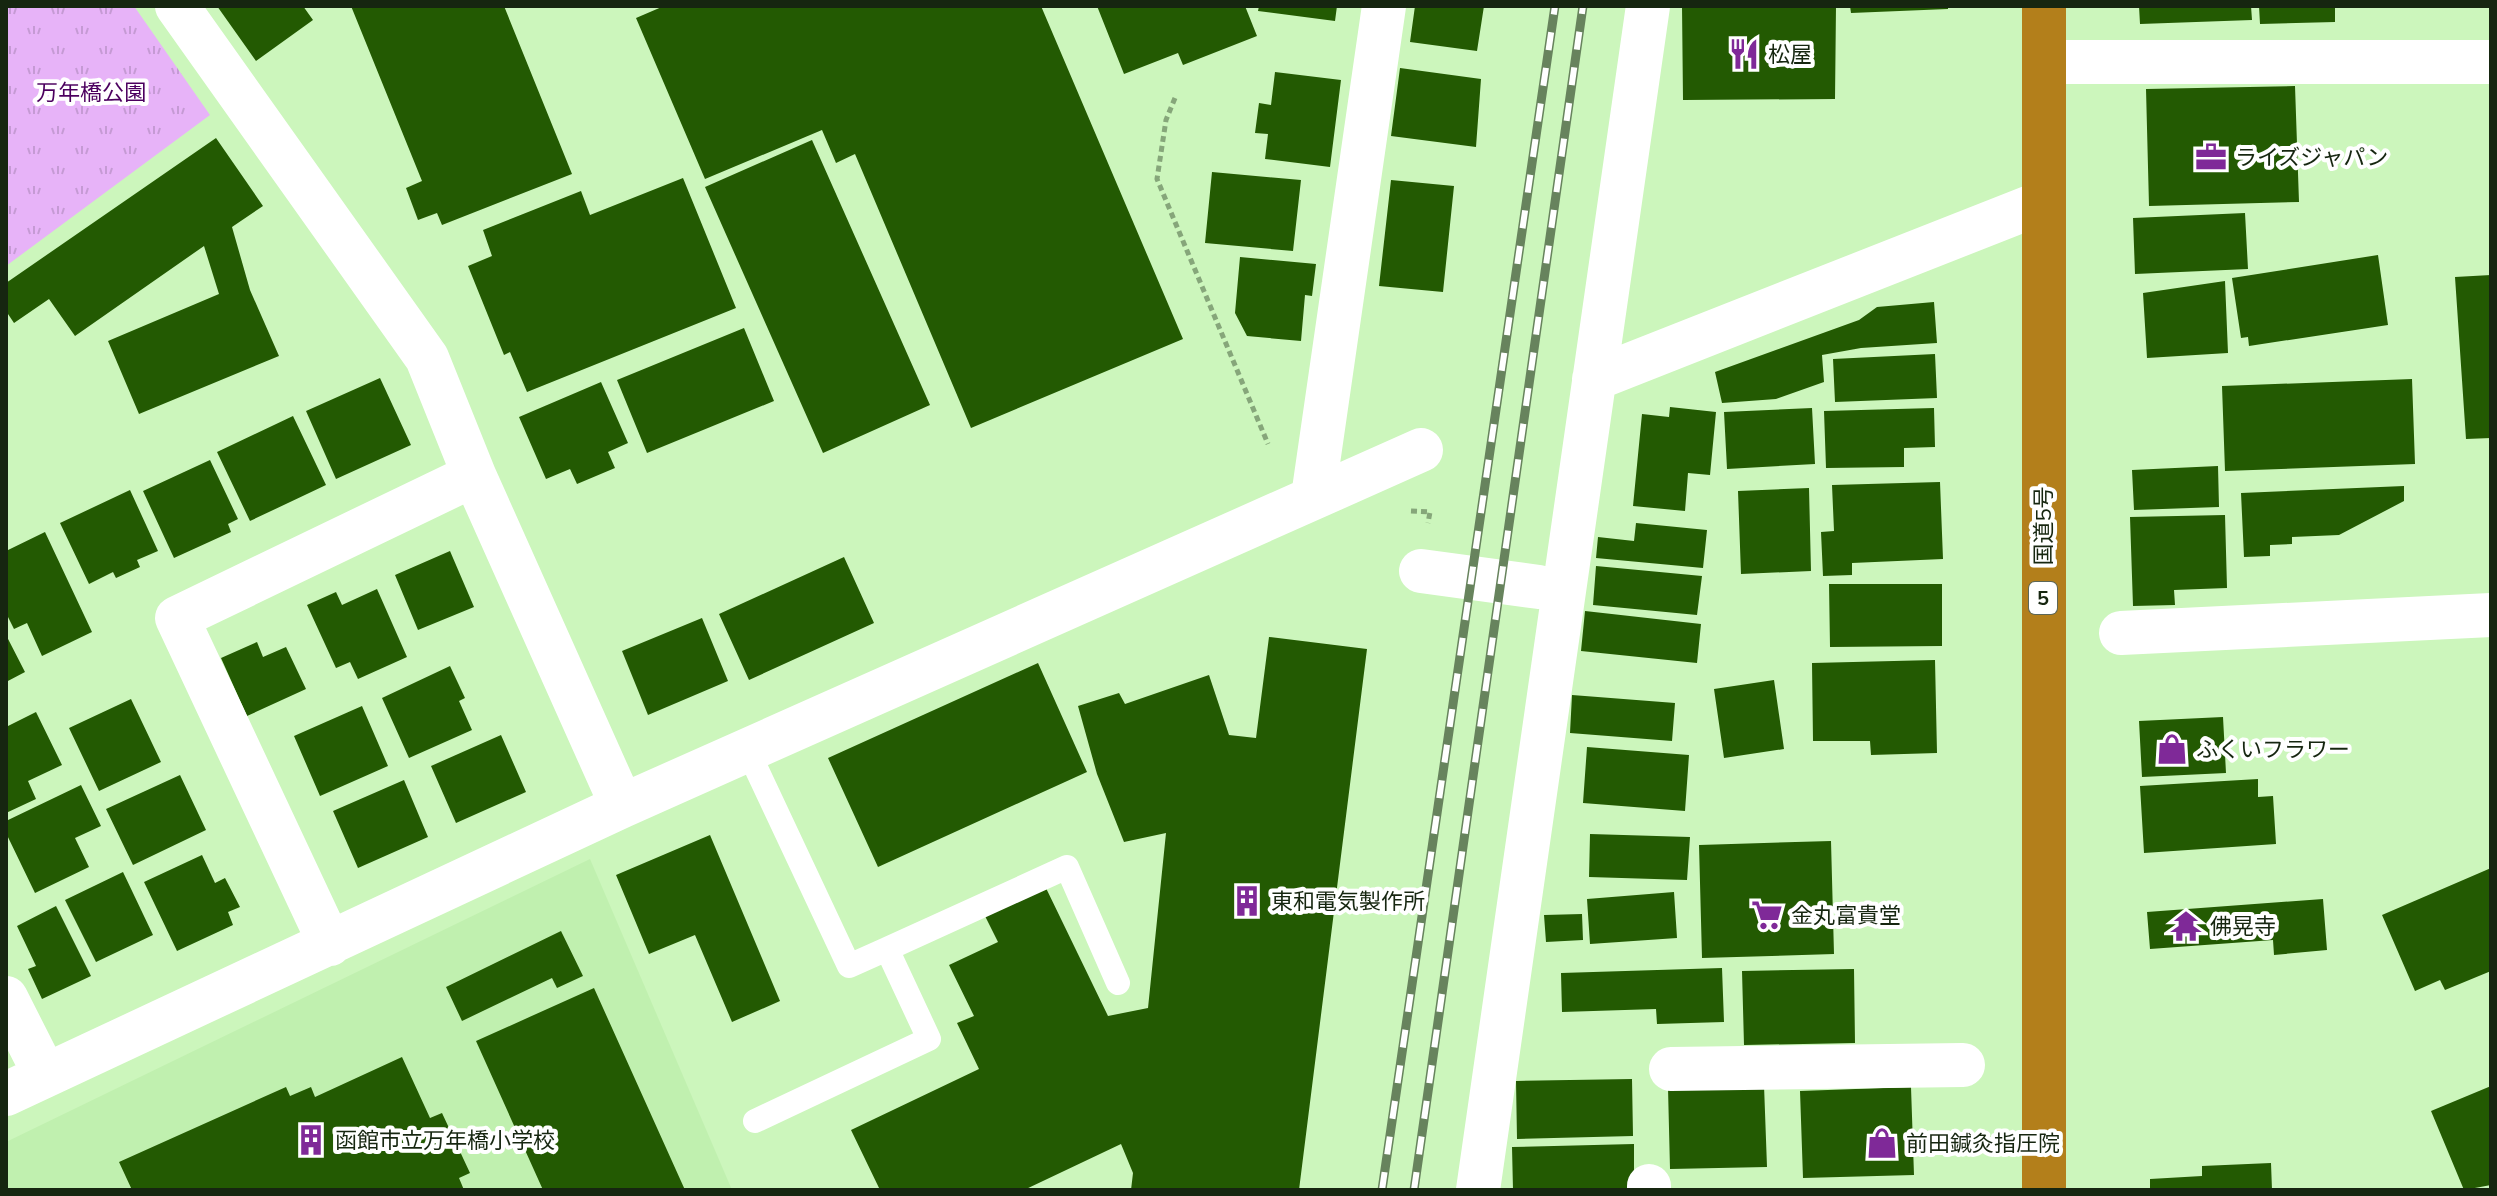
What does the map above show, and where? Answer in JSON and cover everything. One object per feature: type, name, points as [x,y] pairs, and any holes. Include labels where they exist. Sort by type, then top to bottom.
[{"type":"highway","name":"国道5号","points":[[2044,6],[2044,1190]]},
{"type":"street","points":[[177,6],[427,358],[474,475],[622,806]]},
{"type":"street","points":[[1313,497],[1384,6]]},
{"type":"street","points":[[1478,1190],[1648,6]]},
{"type":"street","points":[[2045,62],[2491,62]]},
{"type":"street","points":[[1594,379],[2043,202]]},
{"type":"street","points":[[6,1094],[622,806],[1421,450]]},
{"type":"street","points":[[330,944],[177,618],[474,475]]},
{"type":"street","points":[[1421,571],[1539,587]]},
{"type":"street","points":[[2121,633],[2491,615]]},
{"type":"street","points":[[6,998],[45,1075]]},
{"type":"street","points":[[1671,1069],[1963,1065]]},
{"type":"lane","points":[[748,751],[849,966],[1067,867],[1118,983]]},
{"type":"lane","points":[[755,1121],[929,1039],[887,949]]},
{"type":"path","points":[[1175,98],[1166,120],[1157,179],[1271,451]]},
{"type":"shaded area","points":[[590,859],[732,1190],[6,1190],[6,1142]]},
{"type":"green space","name":"万年橋公園","points":[[6,6],[134,6],[210,115],[6,266]]},
{"type":"building","points":[[217,6],[303,6],[313,20],[256,61]]},
{"type":"building","points":[[351,6],[504,6],[572,174],[442,225],[437,213],[418,220],[406,188],[422,181]]},
{"type":"building","points":[[664,6],[1041,6],[1183,339],[971,428],[855,154],[836,163],[822,130],[705,179],[636,18]]},
{"type":"building","points":[[1097,6],[1245,6],[1257,36],[1183,65],[1178,53],[1124,74]]},
{"type":"building","points":[[1259,6],[1337,6],[1335,21],[1258,11]]},
{"type":"building","points":[[1415,6],[1484,6],[1477,51],[1410,42]]},
{"type":"building","points":[[1682,6],[1836,6],[1835,99],[1683,100]]},
{"type":"building","points":[[1850,6],[1948,6],[1948,9],[1851,13]]},
{"type":"building","points":[[2139,6],[2251,6],[2252,20],[2140,24]]},
{"type":"building","points":[[2259,6],[2335,6],[2335,22],[2260,24]]},
{"type":"building","points":[[1400,68],[1481,79],[1476,147],[1391,136]]},
{"type":"building","points":[[1275,72],[1341,80],[1330,167],[1265,159],[1268,134],[1255,133],[1259,103],[1271,105]]},
{"type":"building","points":[[2295,86],[2299,202],[2149,206],[2146,89]]},
{"type":"building","points":[[216,138],[263,206],[232,227],[250,290],[279,356],[139,414],[108,341],[219,294],[204,246],[75,336],[49,299],[14,323],[6,311],[6,283]]},
{"type":"building","points":[[812,140],[930,405],[823,453],[705,187]]},
{"type":"building","points":[[1212,172],[1301,180],[1293,251],[1205,243]]},
{"type":"building","points":[[683,178],[736,308],[527,392],[510,352],[504,355],[468,266],[492,256],[483,230],[581,191],[590,215]]},
{"type":"building","points":[[1391,180],[1454,186],[1443,292],[1379,286]]},
{"type":"building","points":[[2245,213],[2248,269],[2135,274],[2133,218]]},
{"type":"building","points":[[2378,255],[2388,325],[2249,346],[2248,337],[2241,338],[2232,278]]},
{"type":"building","points":[[1240,257],[1316,264],[1312,296],[1305,295],[1301,341],[1247,336],[1235,313]]},
{"type":"building","points":[[2491,275],[2491,438],[2466,439],[2455,277]]},
{"type":"building","points":[[2225,281],[2228,353],[2147,358],[2143,293]]},
{"type":"building","points":[[1934,302],[1937,343],[1861,348],[1822,355],[1824,382],[1776,399],[1722,403],[1715,372],[1859,320],[1877,307]]},
{"type":"building","points":[[744,328],[774,401],[647,453],[617,380]]},
{"type":"building","points":[[1935,354],[1937,398],[1835,402],[1833,359]]},
{"type":"building","points":[[380,378],[411,445],[336,479],[306,411]]},
{"type":"building","points":[[2412,379],[2415,464],[2225,471],[2222,386]]},
{"type":"building","points":[[601,382],[628,443],[608,452],[615,468],[577,484],[570,469],[546,479],[519,417]]},
{"type":"building","points":[[1670,407],[1716,412],[1710,475],[1688,473],[1685,511],[1633,506],[1642,414],[1669,417]]},
{"type":"building","points":[[1812,408],[1815,464],[1727,469],[1724,412]]},
{"type":"building","points":[[1934,408],[1935,447],[1904,448],[1904,467],[1826,468],[1824,411]]},
{"type":"building","points":[[293,416],[326,485],[250,521],[217,452]]},
{"type":"building","points":[[210,460],[238,519],[228,524],[231,532],[174,558],[143,491]]},
{"type":"building","points":[[2218,466],[2219,507],[2134,510],[2132,470]]},
{"type":"building","points":[[1940,482],[1943,559],[1852,563],[1852,575],[1823,576],[1821,532],[1834,531],[1832,485]]},
{"type":"building","points":[[2404,486],[2404,501],[2339,535],[2292,537],[2292,544],[2270,545],[2270,556],[2244,557],[2241,493]]},
{"type":"building","points":[[1809,488],[1811,571],[1741,574],[1738,491]]},
{"type":"building","points":[[130,490],[158,551],[137,560],[140,567],[116,578],[113,572],[89,584],[60,523]]},
{"type":"building","points":[[2225,515],[2227,588],[2174,590],[2175,605],[2133,606],[2130,517]]},
{"type":"building","points":[[1636,523],[1707,530],[1703,568],[1596,558],[1598,537],[1634,541]]},
{"type":"building","points":[[45,532],[92,632],[42,656],[27,623],[14,629],[6,613],[6,551]]},
{"type":"building","points":[[450,551],[474,607],[418,630],[395,575]]},
{"type":"building","points":[[844,557],[874,623],[749,680],[719,614]]},
{"type":"building","points":[[1596,566],[1702,576],[1697,615],[1593,605]]},
{"type":"building","points":[[1829,584],[1942,584],[1942,646],[1830,647]]},
{"type":"building","points":[[377,589],[407,657],[358,679],[350,662],[336,668],[307,605],[336,592],[342,605]]},
{"type":"building","points":[[1585,611],[1701,624],[1697,663],[1581,651]]},
{"type":"building","points":[[702,618],[728,681],[648,715],[622,651]]},
{"type":"building","points":[[6,635],[25,672],[6,682]]},
{"type":"building","name":"東和電気製作所","points":[[1269,637],[1367,649],[1299,1190],[1131,1190],[1133,1173],[1121,1144],[1024,1190],[880,1190],[851,1130],[979,1069],[957,1023],[974,1016],[949,965],[998,942],[985,916],[1045,886],[1108,1016],[1148,1008],[1166,833],[1124,842],[1097,774],[1078,706],[1119,693],[1125,704],[1209,675],[1229,735],[1256,738]]},
{"type":"building","points":[[257,642],[263,657],[286,647],[306,689],[247,716],[221,658]]},
{"type":"building","points":[[1935,660],[1937,753],[1871,755],[1870,741],[1813,741],[1812,663]]},
{"type":"building","points":[[1038,663],[1087,772],[878,867],[828,758]]},
{"type":"building","points":[[450,666],[465,698],[459,701],[472,730],[409,758],[382,698]]},
{"type":"building","points":[[1774,680],[1784,749],[1724,758],[1714,689]]},
{"type":"building","points":[[1572,695],[1675,703],[1672,741],[1570,733]]},
{"type":"building","points":[[131,699],[161,762],[99,791],[69,728]]},
{"type":"building","points":[[362,706],[388,766],[320,796],[294,736]]},
{"type":"building","points":[[36,712],[62,765],[28,781],[36,799],[6,813],[6,727]]},
{"type":"building","points":[[2223,717],[2226,773],[2142,777],[2139,721]]},
{"type":"building","points":[[501,735],[526,792],[456,823],[431,766]]},
{"type":"building","points":[[1587,747],[1689,755],[1685,811],[1583,803]]},
{"type":"building","points":[[180,775],[206,830],[133,865],[106,809]]},
{"type":"building","points":[[2258,779],[2258,797],[2273,796],[2276,844],[2144,853],[2140,786]]},
{"type":"building","points":[[404,780],[428,837],[358,868],[333,811]]},
{"type":"building","points":[[81,785],[101,826],[75,838],[89,867],[35,893],[6,833],[6,821]]},
{"type":"building","points":[[1590,834],[1690,837],[1687,880],[1589,877]]},
{"type":"building","points":[[710,835],[780,1001],[732,1022],[695,935],[649,954],[616,875]]},
{"type":"building","points":[[1831,841],[1834,954],[1702,958],[1699,845]]},
{"type":"building","points":[[202,855],[215,883],[225,878],[240,907],[228,912],[233,925],[177,951],[144,882]]},
{"type":"building","points":[[2491,868],[2491,971],[2445,990],[2440,980],[2415,991],[2382,915]]},
{"type":"building","points":[[123,872],[153,935],[96,962],[65,900]]},
{"type":"building","points":[[1674,892],[1677,938],[1590,944],[1587,899]]},
{"type":"building","points":[[2323,899],[2327,950],[2274,955],[2273,940],[2150,949],[2147,912]]},
{"type":"building","points":[[56,906],[91,976],[42,999],[28,969],[36,966],[17,926]]},
{"type":"building","points":[[1582,914],[1583,940],[1546,942],[1544,915]]},
{"type":"building","points":[[561,931],[583,976],[557,988],[552,978],[462,1021],[446,987]]},
{"type":"building","points":[[1722,968],[1724,1022],[1657,1024],[1656,1009],[1562,1012],[1561,973]]},
{"type":"building","points":[[1854,969],[1855,1043],[1744,1045],[1742,971]]},
{"type":"building","points":[[594,988],[685,1190],[543,1190],[476,1041]]},
{"type":"building","name":"函館市立万年橋小学校","points":[[402,1057],[430,1118],[442,1113],[470,1173],[459,1178],[464,1190],[132,1190],[119,1162],[286,1087],[290,1096],[311,1087],[315,1097]]},
{"type":"building","points":[[1632,1079],[1633,1136],[1517,1139],[1516,1081]]},
{"type":"building","points":[[1764,1085],[1767,1167],[1670,1169],[1668,1088]]},
{"type":"building","points":[[2491,1086],[2491,1185],[2464,1190],[2431,1111]]},
{"type":"building","points":[[1911,1087],[1914,1175],[1803,1178],[1800,1091]]},
{"type":"building","points":[[1634,1144],[1634,1188],[1513,1190],[1512,1147]]},
{"type":"building","points":[[2271,1163],[2272,1190],[2150,1190],[2150,1179],[2202,1176],[2202,1166]]},
{"type":"railway","points":[[1382,1190],[1555,6]]},
{"type":"railway","points":[[1414,1190],[1583,6]]},
{"type":"place","name":"松屋","points":[[1744,54]]},
{"type":"place","name":"ライズジャパン","points":[[2211,157]]},
{"type":"place","name":"ふくいフラワー","points":[[2172,749]]},
{"type":"place","name":"東和電気製作所","points":[[1247,901]]},
{"type":"place","name":"金丸富貴堂","points":[[1767,915]]},
{"type":"place","name":"佛晃寺","points":[[2186,926]]},
{"type":"place","name":"函館市立万年橋小学校","points":[[311,1140]]},
{"type":"place","name":"前田鍼灸指圧院","points":[[1882,1143]]}]
